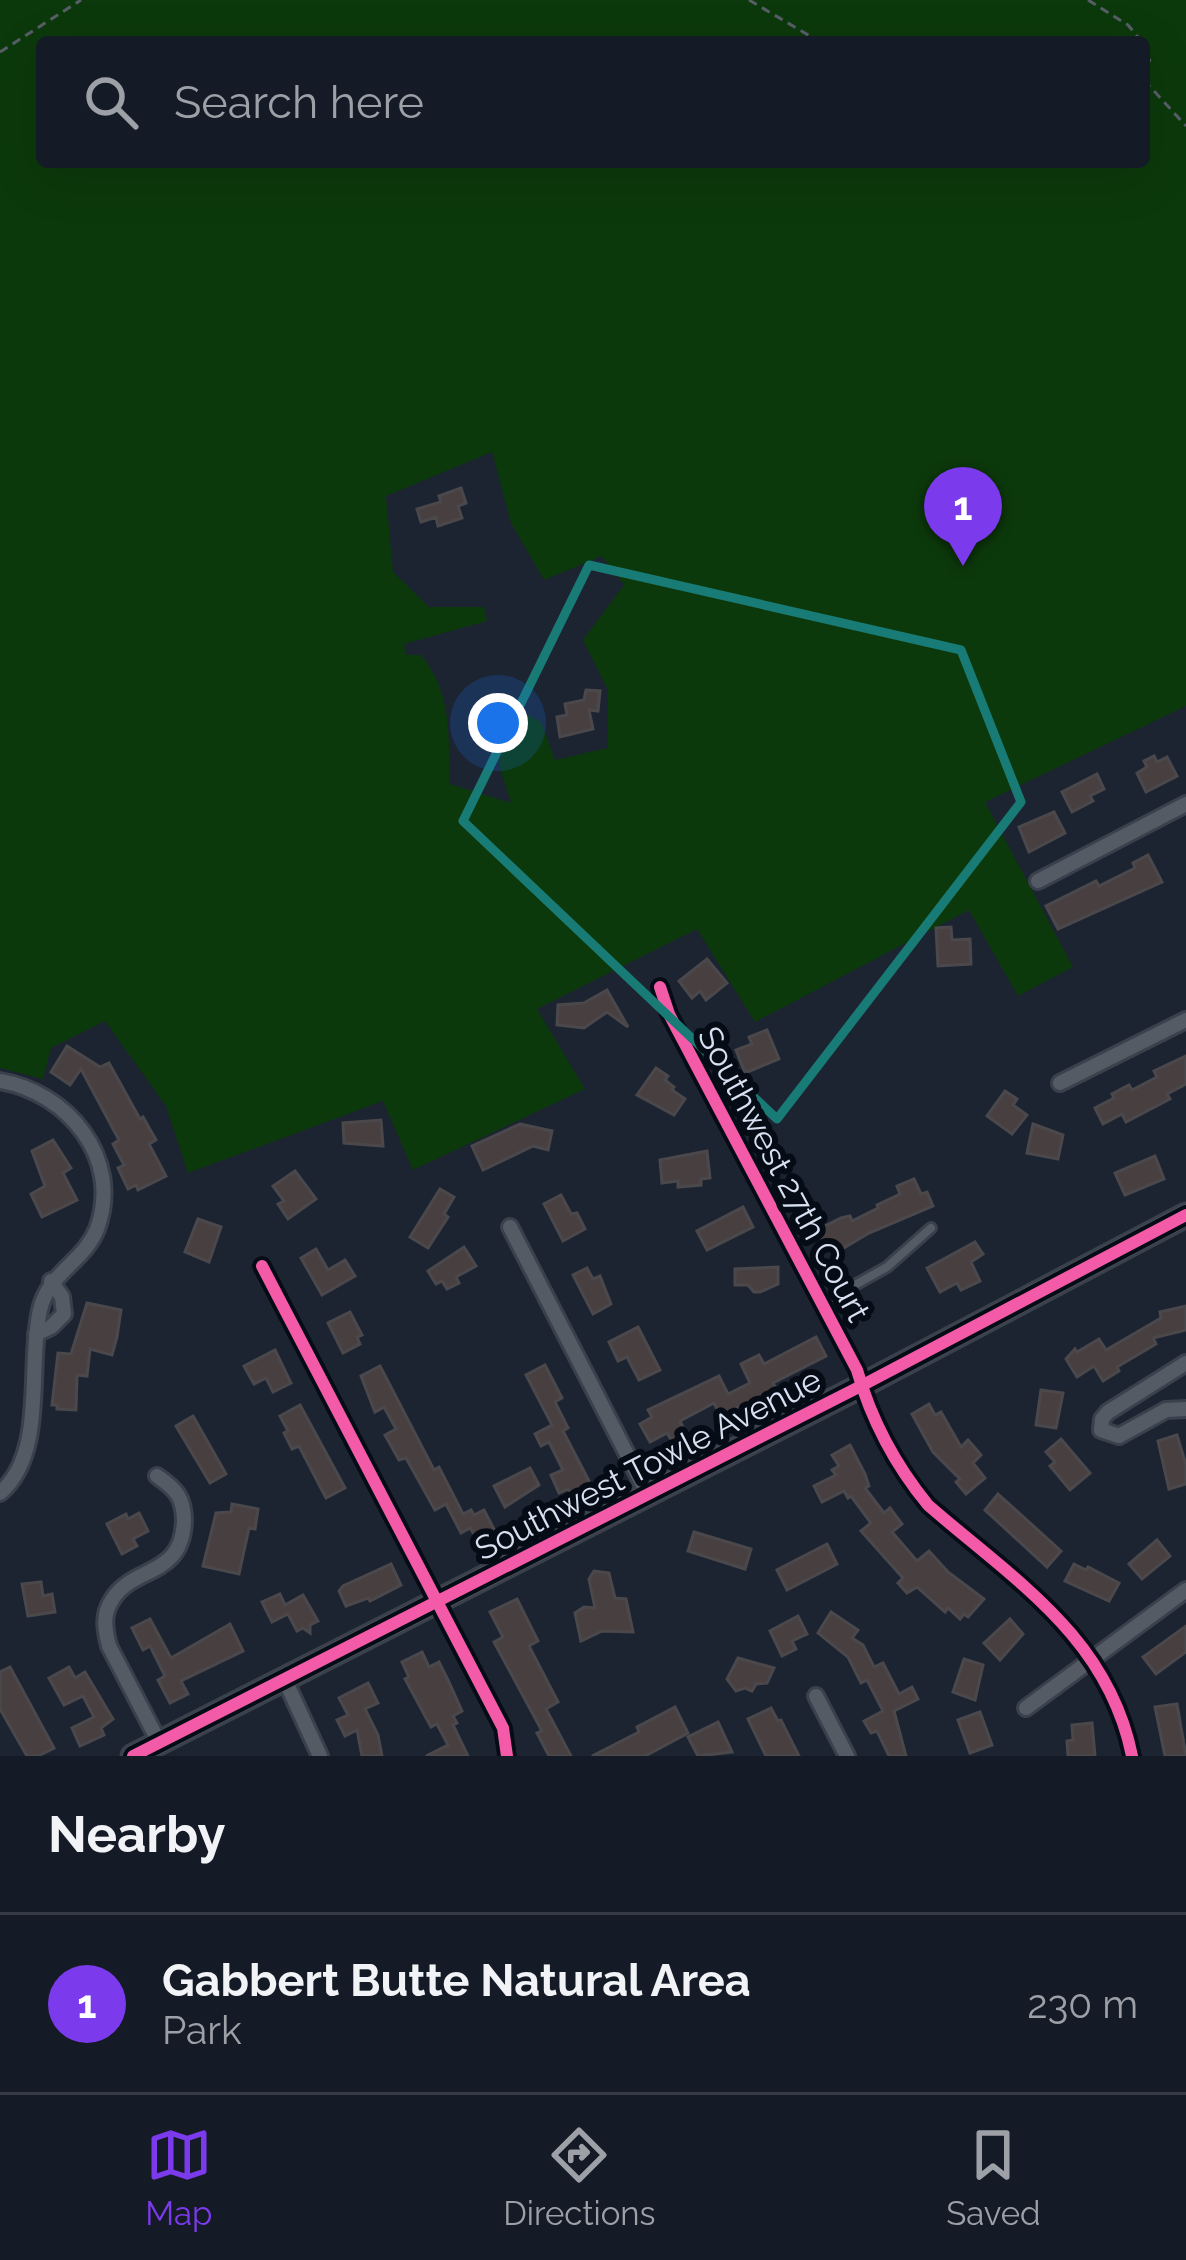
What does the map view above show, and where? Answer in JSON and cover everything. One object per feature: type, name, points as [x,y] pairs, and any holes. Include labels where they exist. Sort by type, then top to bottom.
[{"type":"main road","name":"Southwest Towle Avenue","points":[[133,1756],[1186,1215]]},
{"type":"street","points":[[1038,881],[1186,804]]},
{"type":"street","name":"Southwest 27th Court","points":[[660,987],[669,1014],[822,1304],[893,1455],[928,1505],[1065,1624],[1093,1658],[1118,1705],[1132,1756]]},
{"type":"street","points":[[1060,1083],[1186,1020]]},
{"type":"street","points":[[0,1081],[20,1084],[56,1102],[80,1125],[95,1155],[102,1189],[97,1228],[81,1253],[51,1281],[43,1299],[27,1451],[16,1478],[0,1493]]},
{"type":"street","points":[[510,1227],[648,1495]]},
{"type":"street","points":[[262,1266],[503,1728],[507,1756]]},
{"type":"street","points":[[36,1334],[64,1314],[62,1297],[51,1281]]},
{"type":"street","points":[[1186,1363],[1108,1412],[1101,1430],[1119,1436],[1166,1410],[1186,1409]]},
{"type":"street","points":[[157,1476],[182,1499],[183,1534],[177,1551],[159,1568],[119,1591],[106,1614],[105,1630],[159,1742]]},
{"type":"street","points":[[1026,1708],[1186,1590]]},
{"type":"street","points":[[285,1680],[320,1756]]},
{"type":"street","points":[[816,1696],[847,1756]]},
{"type":"lane","points":[[822,1304],[886,1267],[931,1228]]},
{"type":"path","points":[[0,52],[81,0]]},
{"type":"path","points":[[748,0],[810,36]]},
{"type":"path","points":[[1088,0],[1129,25],[1137,36]]},
{"type":"path","points":[[1150,84],[1186,127]]},
{"type":"highlighted area","points":[[589,565],[961,650],[1021,802],[777,1119],[463,821]]},
{"type":"green space","points":[[0,0],[1186,0],[1186,706],[985,802],[1073,967],[1018,996],[969,910],[755,1022],[697,929],[537,1009],[585,1089],[413,1170],[383,1101],[188,1173],[166,1106],[105,1021],[51,1048],[43,1079],[0,1068]],"holes":[[[492,452],[511,523],[544,580],[602,556],[624,585],[583,640],[608,690],[608,748],[555,760],[541,722],[517,709],[499,744],[511,803],[450,784],[447,716],[439,685],[421,655],[406,655],[404,644],[487,621],[484,607],[429,607],[393,572],[386,496]]]},
{"type":"building","points":[[461,488],[466,503],[458,506],[462,518],[438,526],[436,517],[421,522],[417,509],[441,502],[439,496]]},
{"type":"building","points":[[586,690],[600,691],[598,711],[589,710],[593,729],[560,737],[557,717],[567,715],[565,704],[584,700]]},
{"type":"building","points":[[1154,756],[1157,762],[1167,757],[1177,776],[1146,792],[1137,773]]},
{"type":"building","points":[[1097,774],[1104,789],[1072,812],[1062,792]]},
{"type":"building","points":[[1054,812],[1065,833],[1029,852],[1019,827]]},
{"type":"building","points":[[1148,855],[1162,882],[1058,929],[1046,906],[1135,868],[1133,863]]},
{"type":"building","points":[[951,927],[952,940],[970,939],[971,964],[938,966],[936,928]]},
{"type":"building","points":[[707,959],[727,983],[706,1000],[700,991],[692,998],[679,981]]},
{"type":"building","points":[[607,990],[628,1027],[607,1012],[584,1028],[557,1025],[558,1005],[584,1003]]},
{"type":"building","points":[[767,1030],[779,1059],[745,1073],[736,1050],[752,1044],[749,1037]]},
{"type":"building","points":[[67,1046],[100,1067],[109,1063],[156,1140],[149,1144],[166,1176],[138,1190],[136,1185],[128,1189],[118,1168],[124,1165],[113,1144],[119,1140],[81,1069],[70,1085],[51,1072]]},
{"type":"building","points":[[1186,1056],[1186,1084],[1167,1094],[1170,1099],[1126,1122],[1122,1114],[1103,1124],[1095,1108],[1114,1098],[1112,1094],[1129,1085],[1132,1090],[1157,1077],[1154,1071]]},
{"type":"building","points":[[656,1068],[685,1099],[674,1115],[637,1095]]},
{"type":"building","points":[[1005,1091],[1027,1115],[1012,1134],[987,1116]]},
{"type":"building","points":[[381,1120],[383,1146],[344,1143],[343,1123]]},
{"type":"building","points":[[520,1124],[552,1131],[548,1150],[533,1146],[483,1170],[472,1146]]},
{"type":"building","points":[[1033,1124],[1063,1135],[1058,1159],[1027,1153]]},
{"type":"building","points":[[53,1140],[71,1168],[63,1173],[77,1200],[42,1217],[31,1194],[45,1186],[32,1151]]},
{"type":"building","points":[[707,1151],[710,1178],[701,1179],[701,1185],[662,1183],[660,1160]]},
{"type":"building","points":[[1155,1156],[1164,1179],[1125,1195],[1115,1173]]},
{"type":"building","points":[[295,1171],[316,1199],[288,1219],[278,1204],[284,1201],[273,1186]]},
{"type":"building","points":[[914,1179],[933,1206],[842,1249],[839,1245],[827,1250],[817,1230],[878,1208],[900,1194],[897,1186]]},
{"type":"building","points":[[440,1189],[454,1197],[444,1214],[448,1217],[428,1248],[410,1237]]},
{"type":"building","points":[[561,1195],[585,1229],[563,1241],[544,1204]]},
{"type":"building","points":[[743,1207],[753,1227],[707,1250],[697,1231]]},
{"type":"building","points":[[198,1219],[221,1227],[209,1262],[185,1252]]},
{"type":"building","points":[[975,1242],[983,1254],[971,1262],[980,1281],[961,1290],[957,1283],[940,1292],[927,1268]]},
{"type":"building","points":[[464,1247],[476,1266],[456,1277],[459,1283],[447,1289],[442,1281],[436,1284],[428,1271]]},
{"type":"building","points":[[316,1249],[328,1270],[345,1260],[355,1276],[322,1295],[301,1258]]},
{"type":"building","points":[[778,1267],[778,1284],[760,1292],[735,1285],[735,1269]]},
{"type":"building","points":[[587,1268],[593,1279],[600,1276],[611,1304],[593,1314],[573,1275]]},
{"type":"building","points":[[87,1303],[121,1310],[112,1355],[90,1349],[87,1376],[77,1375],[76,1410],[57,1409],[52,1405],[58,1353],[71,1354]]},
{"type":"building","points":[[1186,1306],[1186,1330],[1153,1338],[1156,1344],[1103,1381],[1094,1366],[1077,1377],[1066,1359],[1075,1349],[1099,1339],[1106,1350],[1161,1318],[1160,1312]]},
{"type":"building","points":[[350,1312],[362,1335],[357,1337],[360,1344],[343,1353],[328,1323]]},
{"type":"building","points":[[638,1327],[660,1370],[639,1380],[627,1357],[618,1361],[609,1342]]},
{"type":"building","points":[[816,1337],[826,1356],[773,1383],[777,1390],[720,1415],[714,1403],[680,1421],[686,1434],[672,1441],[667,1433],[650,1442],[640,1424],[652,1417],[648,1410],[719,1376],[728,1394],[750,1383],[741,1364],[759,1355],[764,1364]]},
{"type":"building","points":[[275,1350],[291,1383],[273,1392],[266,1378],[254,1384],[244,1366]]},
{"type":"building","points":[[545,1365],[562,1398],[555,1402],[568,1428],[563,1431],[589,1481],[590,1496],[583,1491],[572,1496],[568,1489],[559,1493],[551,1475],[563,1470],[549,1442],[541,1446],[535,1434],[552,1425],[526,1375]]},
{"type":"building","points":[[380,1366],[434,1470],[439,1467],[463,1514],[484,1510],[498,1537],[481,1545],[470,1528],[461,1533],[446,1504],[435,1510],[406,1458],[399,1460],[385,1435],[396,1429],[384,1407],[375,1412],[361,1376]]},
{"type":"building","points":[[1041,1390],[1063,1393],[1056,1428],[1036,1425]]},
{"type":"building","points":[[929,1404],[935,1415],[941,1412],[961,1447],[968,1440],[981,1455],[973,1463],[985,1478],[966,1494],[956,1482],[960,1479],[933,1452],[912,1414]]},
{"type":"building","points":[[300,1405],[345,1488],[326,1498],[299,1446],[292,1449],[284,1433],[288,1431],[280,1416]]},
{"type":"building","points":[[193,1416],[226,1474],[210,1483],[176,1426]]},
{"type":"building","points":[[1177,1435],[1186,1484],[1169,1489],[1158,1441]]},
{"type":"building","points":[[1061,1439],[1090,1473],[1070,1490],[1050,1466],[1055,1462],[1046,1452]]},
{"type":"building","points":[[850,1445],[865,1474],[869,1486],[865,1488],[884,1513],[890,1508],[902,1524],[892,1532],[917,1561],[929,1551],[984,1599],[968,1617],[964,1614],[960,1619],[948,1608],[945,1612],[917,1587],[907,1593],[898,1583],[903,1578],[861,1531],[871,1523],[851,1496],[844,1491],[822,1502],[814,1486],[836,1475],[832,1470],[839,1466],[832,1455]]},
{"type":"building","points":[[530,1468],[539,1485],[505,1507],[494,1486]]},
{"type":"building","points":[[998,1494],[1061,1551],[1047,1567],[985,1510]]},
{"type":"building","points":[[232,1504],[258,1509],[239,1574],[203,1566],[216,1513],[231,1512]]},
{"type":"building","points":[[139,1513],[148,1531],[133,1539],[137,1546],[122,1554],[107,1524]]},
{"type":"building","points":[[694,1532],[751,1549],[745,1569],[688,1551]]},
{"type":"building","points":[[1157,1540],[1170,1556],[1142,1579],[1129,1564]]},
{"type":"building","points":[[827,1544],[837,1564],[787,1590],[777,1570]]},
{"type":"building","points":[[391,1564],[401,1585],[370,1601],[346,1606],[339,1591],[343,1586]]},
{"type":"building","points":[[1074,1564],[1119,1583],[1109,1601],[1065,1581]]},
{"type":"building","points":[[594,1571],[609,1573],[615,1598],[626,1599],[633,1632],[602,1631],[581,1641],[575,1613],[584,1607],[595,1608],[589,1579]]},
{"type":"building","points":[[41,1582],[43,1596],[52,1594],[55,1612],[28,1616],[22,1584]]},
{"type":"building","points":[[280,1594],[285,1605],[303,1595],[318,1621],[310,1625],[310,1633],[303,1628],[297,1631],[288,1614],[272,1622],[262,1602]]},
{"type":"building","points":[[517,1599],[538,1641],[529,1646],[558,1702],[546,1709],[571,1756],[549,1756],[537,1733],[542,1731],[494,1642],[503,1637],[490,1612]]},
{"type":"building","points":[[831,1612],[858,1630],[852,1638],[863,1645],[874,1667],[883,1663],[899,1694],[912,1687],[918,1699],[894,1711],[906,1756],[889,1756],[877,1731],[871,1733],[864,1721],[883,1711],[867,1680],[861,1683],[848,1657],[818,1633]]},
{"type":"building","points":[[798,1616],[807,1634],[792,1641],[796,1649],[782,1656],[770,1631]]},
{"type":"building","points":[[150,1619],[171,1658],[230,1624],[243,1651],[181,1681],[188,1694],[170,1703],[158,1680],[165,1676],[150,1646],[143,1650],[132,1628]]},
{"type":"building","points":[[1010,1619],[1023,1634],[1000,1660],[984,1643]]},
{"type":"building","points":[[1186,1626],[1186,1652],[1156,1674],[1143,1657]]},
{"type":"building","points":[[422,1652],[429,1667],[439,1662],[462,1711],[453,1716],[457,1723],[453,1725],[468,1756],[426,1756],[448,1745],[437,1724],[431,1727],[405,1679],[409,1677],[402,1662]]},
{"type":"building","points":[[738,1658],[774,1668],[767,1683],[756,1684],[752,1691],[736,1691],[727,1679]]},
{"type":"building","points":[[964,1659],[983,1665],[975,1700],[953,1692]]},
{"type":"building","points":[[10,1667],[54,1748],[38,1756],[27,1756],[0,1709],[0,1672]]},
{"type":"building","points":[[69,1667],[75,1678],[85,1672],[113,1719],[101,1728],[104,1735],[80,1746],[72,1728],[94,1717],[83,1696],[64,1705],[49,1678]]},
{"type":"building","points":[[368,1683],[378,1703],[365,1709],[382,1756],[362,1756],[357,1730],[345,1736],[337,1720],[348,1715],[339,1698]]},
{"type":"building","points":[[1177,1704],[1186,1756],[1165,1756],[1155,1707]]},
{"type":"building","points":[[675,1707],[688,1733],[645,1756],[592,1756],[639,1732],[637,1727]]},
{"type":"building","points":[[771,1708],[799,1756],[766,1756],[748,1719]]},
{"type":"building","points":[[980,1712],[992,1745],[970,1753],[958,1720]]},
{"type":"building","points":[[718,1722],[732,1752],[698,1756],[688,1737]]},
{"type":"building","points":[[1092,1723],[1095,1756],[1068,1756],[1072,1725]]},
{"type":"cycle path","points":[[660,987],[669,1014],[857,1370],[895,1458],[928,1505],[1024,1586],[1080,1644],[1120,1714],[1132,1756]]},
{"type":"cycle path","points":[[133,1756],[1186,1215]]},
{"type":"cycle path","points":[[262,1266],[503,1728],[507,1756]]},
{"type":"place","name":"Gabbert Butte Natural Area","points":[[963,566]]}]
